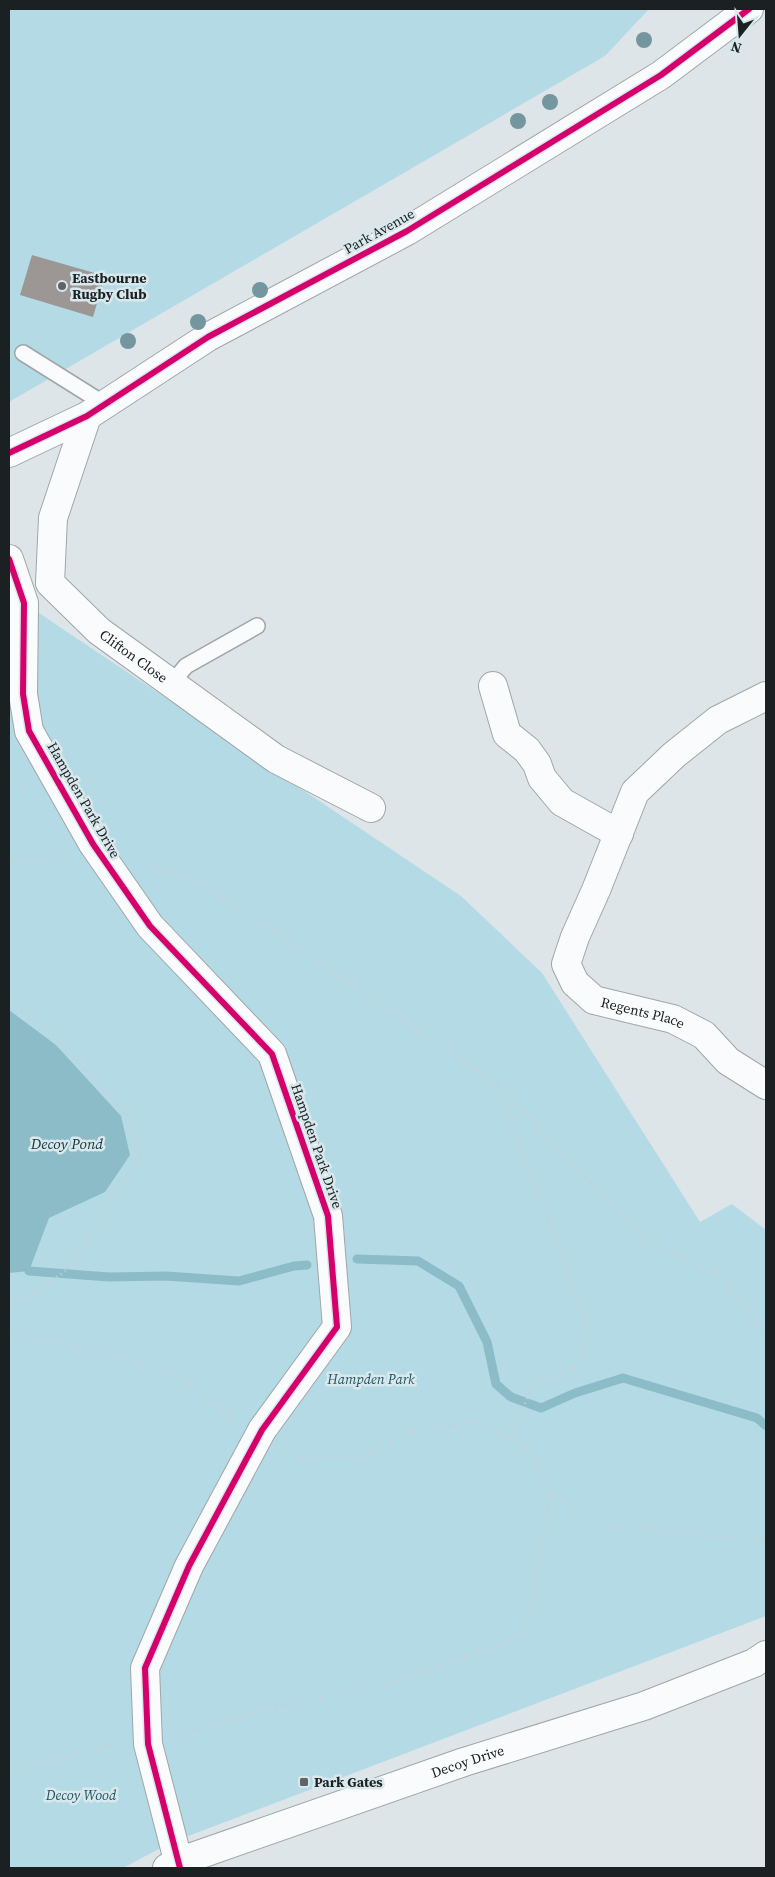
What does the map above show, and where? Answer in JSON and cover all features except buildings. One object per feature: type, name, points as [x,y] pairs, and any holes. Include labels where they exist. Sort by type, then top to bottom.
[{"type":"street","name":"Park Avenue","points":[[9,453],[97,410],[208,337],[407,232],[661,74],[749,9]]},
{"type":"street","name":"Clifton Close","points":[[97,410],[53,518],[50,582],[99,630],[276,759],[371,808]]},
{"type":"street","name":"Hampden Park Drive","points":[[9,559],[24,603],[24,694],[30,731],[93,844],[150,926],[272,1054],[328,1216],[337,1327],[262,1430],[189,1566],[145,1668],[148,1744],[175,1866]]},
{"type":"street","points":[[493,686],[507,734],[527,750],[537,764],[542,778],[562,802],[619,834]]},
{"type":"street","name":"Regents Place","points":[[766,696],[718,720],[674,754],[635,792],[566,964],[575,983],[594,1000],[673,1019],[704,1035],[728,1061],[766,1086]]},
{"type":"street","name":"Decoy Drive","points":[[175,1866],[464,1762],[644,1706],[754,1663],[766,1654]]},
{"type":"lane","points":[[23,353],[97,410]]},
{"type":"lane","points":[[171,684],[186,666],[256,626]]},
{"type":"path","points":[[9,780],[25,788]]},
{"type":"path","points":[[9,860],[36,861],[72,857],[93,844]]},
{"type":"path","points":[[137,860],[207,886],[496,1083],[644,1239],[720,1276],[766,1334]]},
{"type":"path","points":[[9,1002],[46,1028],[128,1116],[140,1158],[68,1269],[42,1288],[9,1308]]},
{"type":"path","points":[[496,1083],[588,1327],[590,1337],[572,1369],[534,1385],[508,1438]]},
{"type":"path","points":[[9,1334],[68,1344],[172,1372],[221,1407],[255,1444],[300,1457],[364,1456],[411,1432],[479,1421],[532,1453],[551,1493],[595,1523],[746,1540],[766,1536]]},
{"type":"path","points":[[9,1772],[14,1769],[112,1745],[148,1744],[273,1707],[390,1683],[525,1636],[551,1493]]},
{"type":"green space","points":[[9,9],[649,9],[605,56],[9,402]]},
{"type":"green space","name":"Hampden Park","points":[[9,593],[461,896],[542,973],[700,1222],[732,1204],[766,1230],[766,1616],[170,1843],[123,1868],[9,1868]]},
{"type":"water","name":"Decoy Pond","points":[[9,1010],[56,1045],[121,1116],[130,1155],[105,1192],[49,1218],[29,1271],[9,1273]]},
{"type":"waterway","points":[[357,1259],[418,1261],[459,1286],[487,1342],[496,1384],[511,1397],[541,1408],[575,1393],[623,1378],[757,1418],[766,1426]]},
{"type":"waterway","points":[[29,1271],[109,1277],[166,1276],[239,1281],[294,1266],[307,1265]]},
{"type":"cycle path","points":[[9,453],[87,416],[208,337],[407,231],[661,75],[749,9]]},
{"type":"cycle path","points":[[9,559],[24,603],[23,694],[29,731],[93,844],[150,926],[272,1054],[328,1216],[337,1327],[262,1430],[189,1566],[145,1668],[148,1744],[180,1868]]},
{"type":"place","name":"Eastbourne Rugby Club","points":[[62,286]]},
{"type":"place","name":"Park Gates","points":[[304,1782]]},
{"type":"park label","name":"Decoy Wood","points":[[81,1795]]}]
